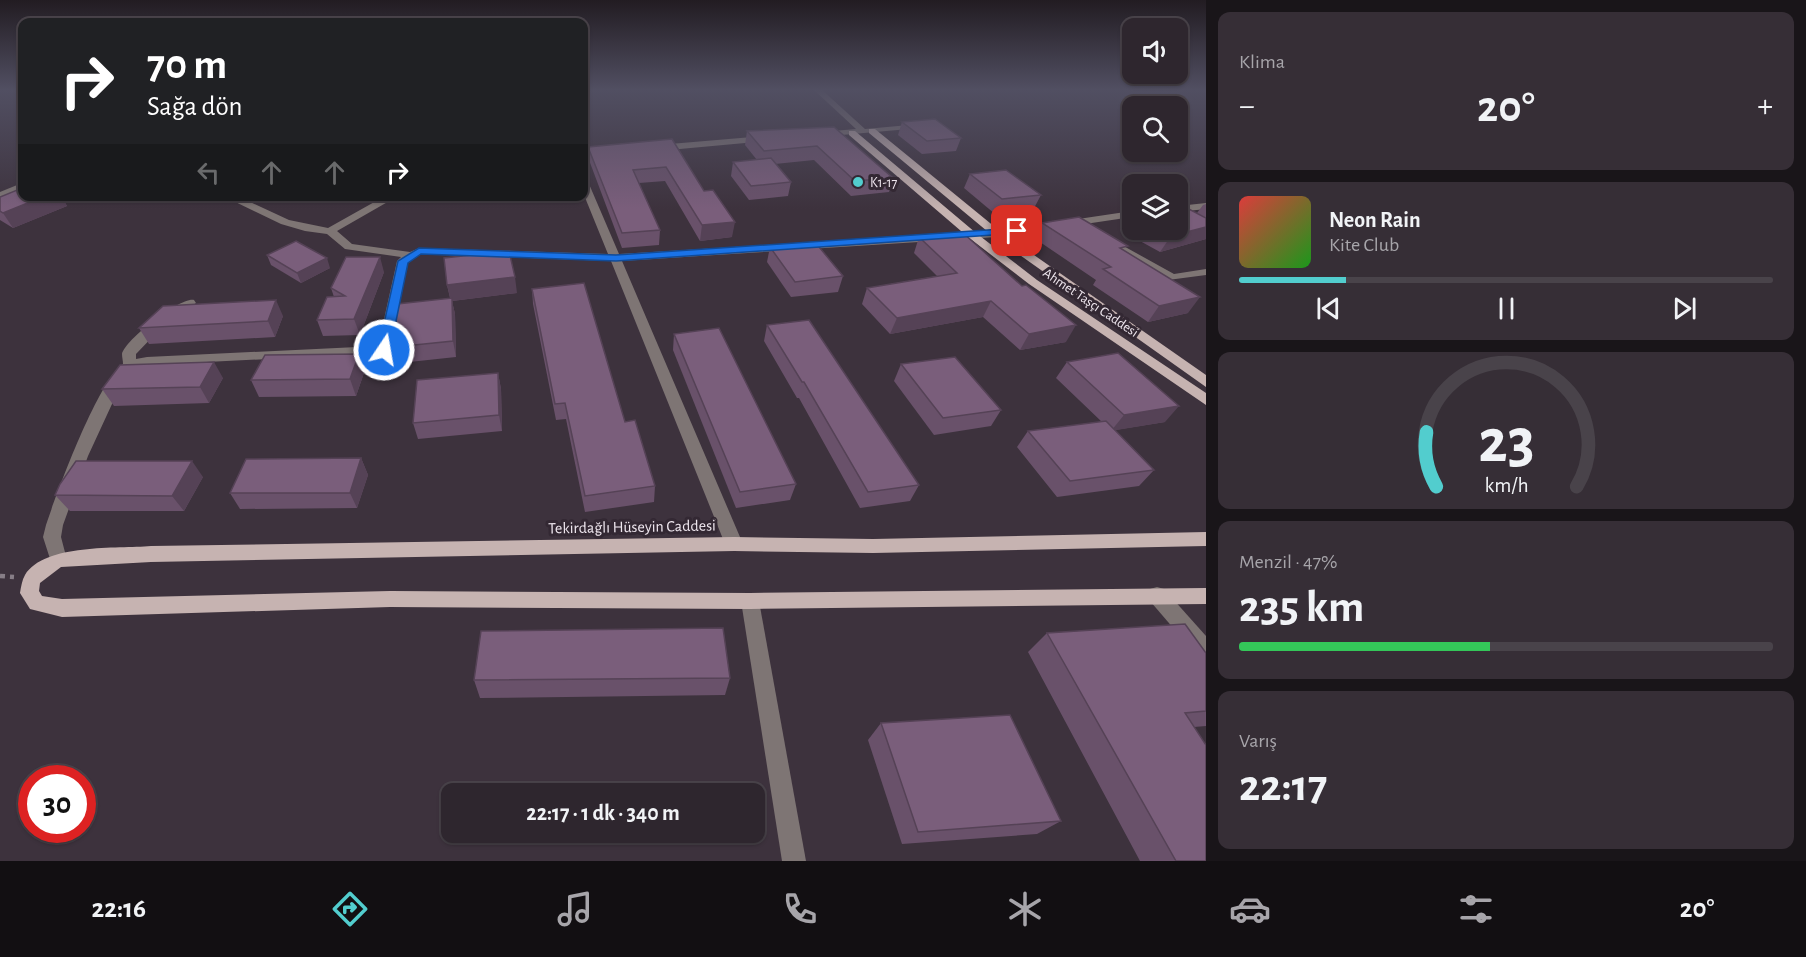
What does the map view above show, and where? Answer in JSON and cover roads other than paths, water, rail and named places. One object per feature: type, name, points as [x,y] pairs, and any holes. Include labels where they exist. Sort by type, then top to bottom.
[{"type":"main road","name":"Ahmet Taşçı Caddesi","points":[[862,131],[997,234],[1206,382]]},
{"type":"main road","name":"Ahmet Taşçı Caddesi","points":[[862,131],[972,235],[1033,282],[1206,400]]},
{"type":"main road","name":"Tekirdağlı Hüseyin Caddesi","points":[[58,560],[151,554],[734,544],[873,546],[1206,539]]},
{"type":"main road","points":[[58,560],[42,569],[32,579],[28,593],[37,603],[62,608],[390,599],[750,601],[1206,596]]},
{"type":"street","points":[[817,135],[883,129]]},
{"type":"street","points":[[642,149],[770,139]]},
{"type":"street","points":[[0,195],[18,188]]},
{"type":"street","points":[[588,193],[734,544]]},
{"type":"street","points":[[239,201],[285,222],[305,228],[330,231],[348,247],[409,255]]},
{"type":"street","points":[[330,231],[384,201]]},
{"type":"street","points":[[1188,208],[1206,206]]},
{"type":"street","points":[[58,560],[52,536],[88,435],[120,374],[130,365],[147,361],[384,350],[403,261],[409,255],[419,251],[616,258],[997,234],[1122,215]]},
{"type":"street","points":[[1075,221],[1172,278],[1206,272]]},
{"type":"street","points":[[130,365],[129,354],[143,335],[161,320],[190,303]]},
{"type":"street","points":[[1157,595],[1206,651]]},
{"type":"street","points":[[750,601],[794,861]]},
{"type":"place","name":"K1-17","points":[[858,182]]}]
